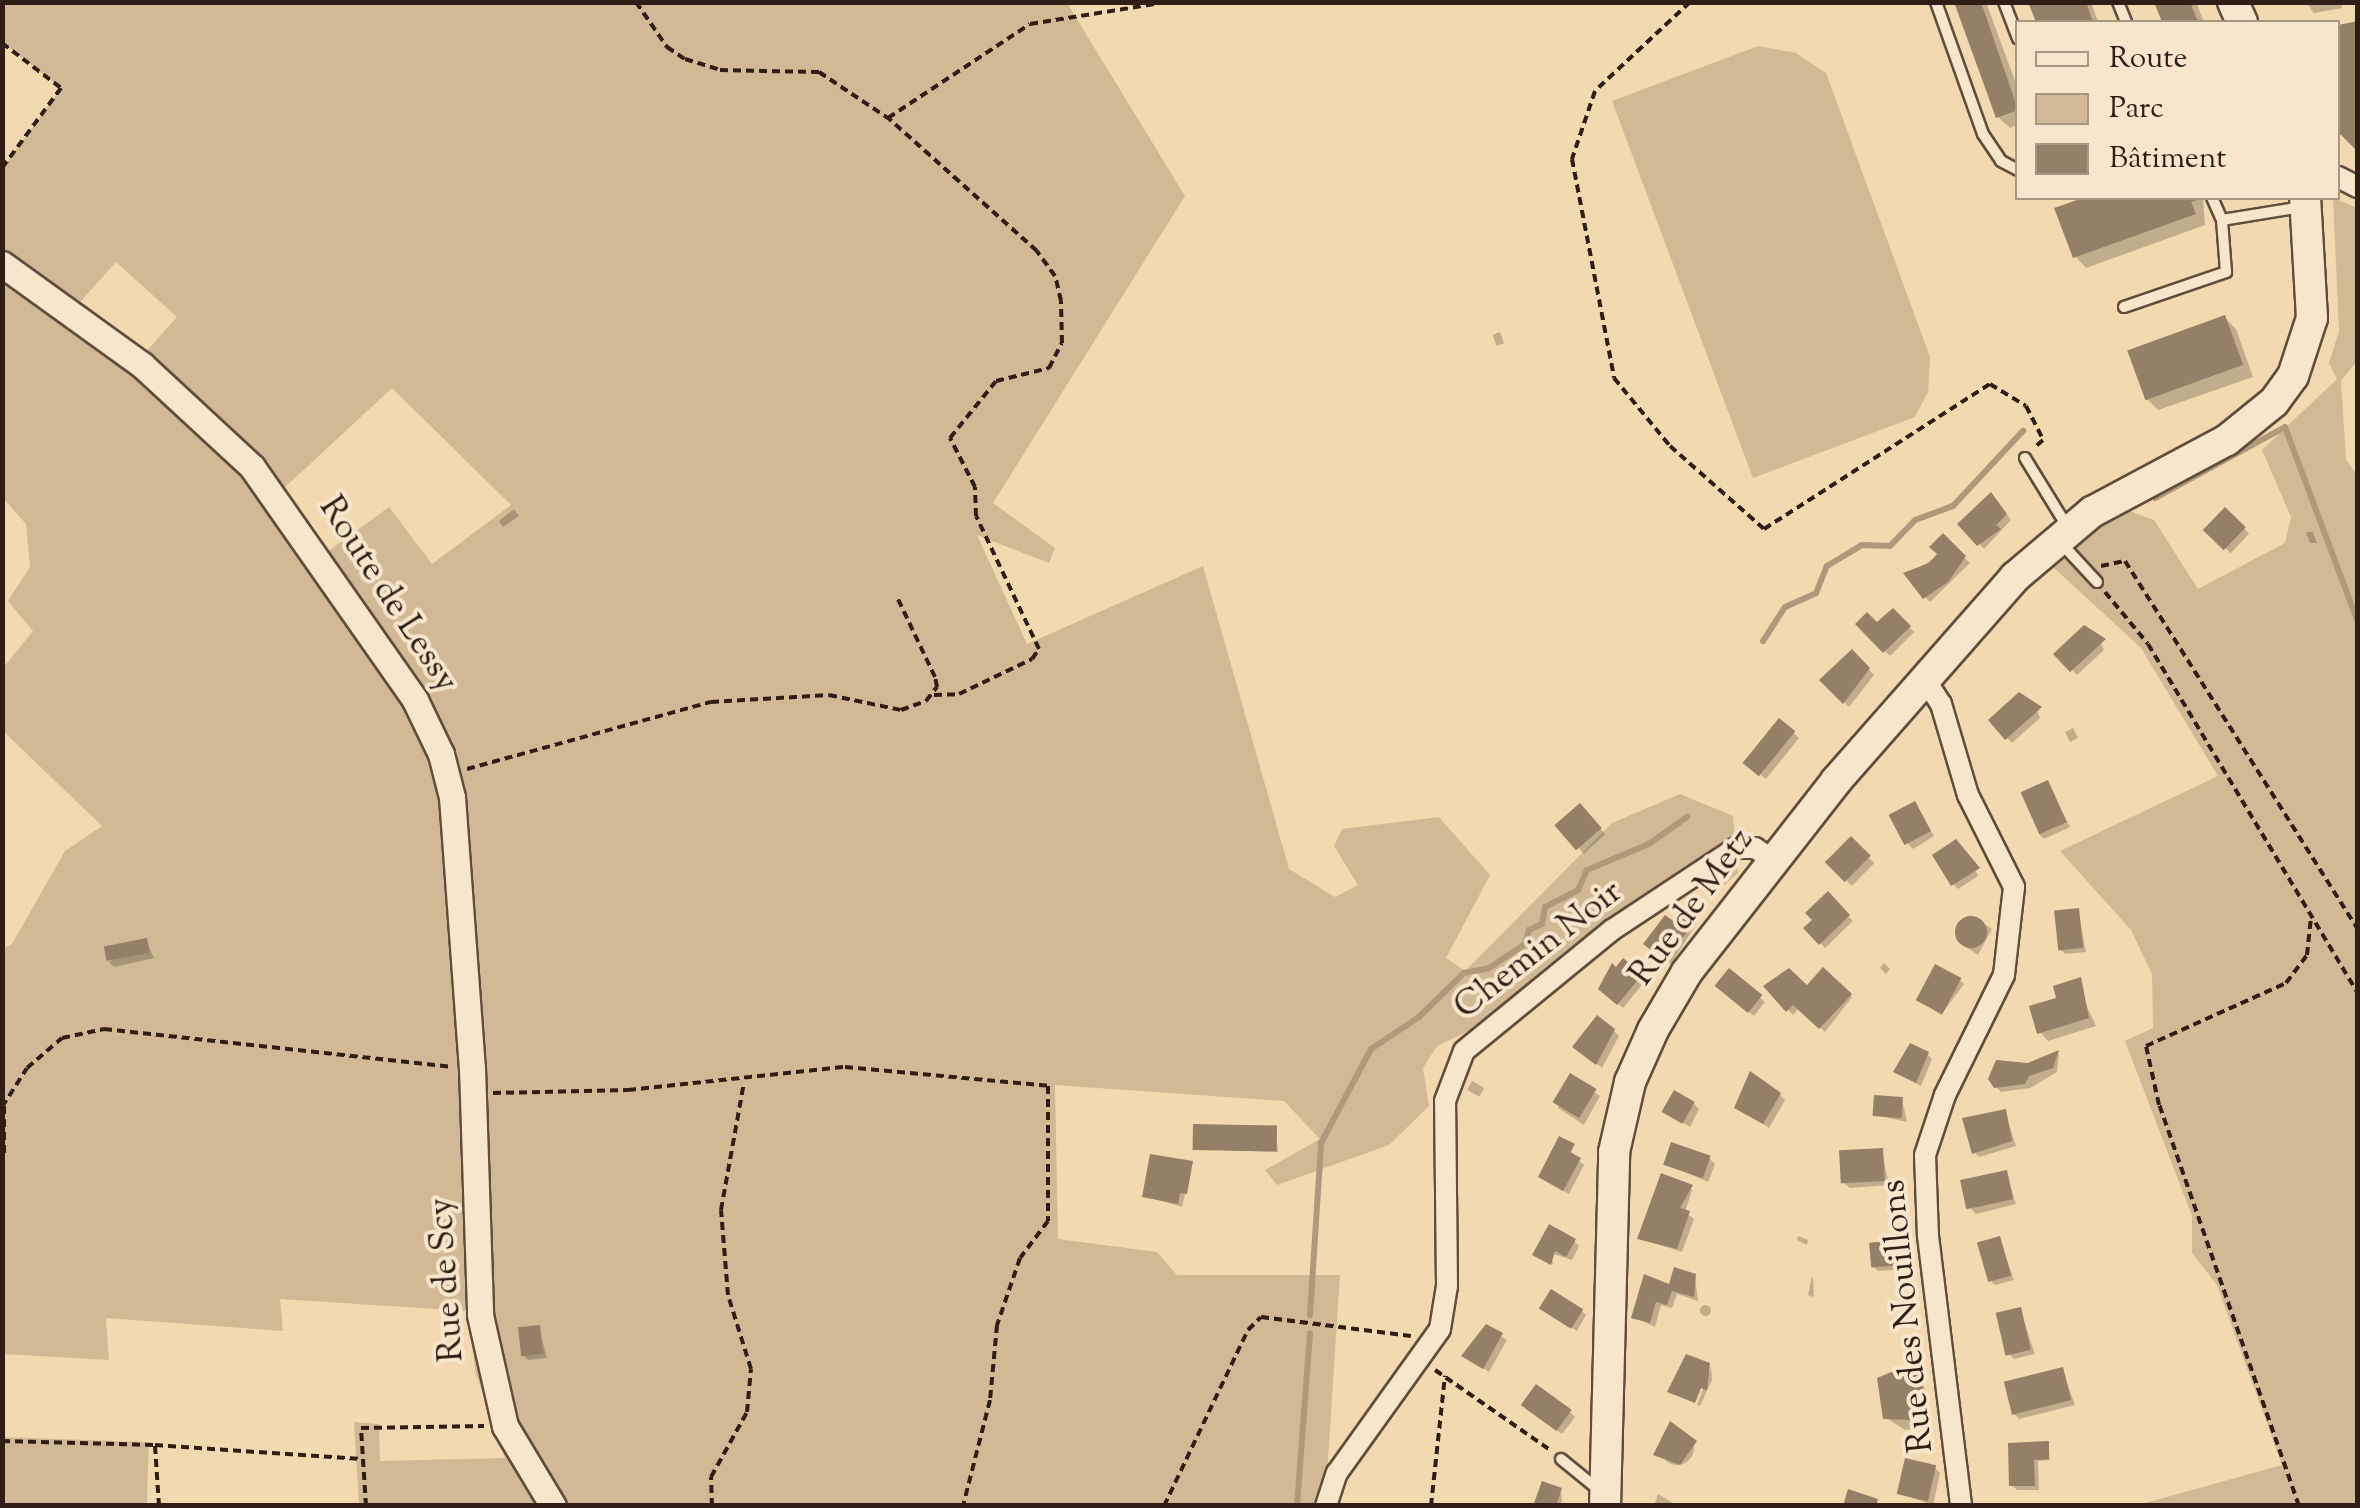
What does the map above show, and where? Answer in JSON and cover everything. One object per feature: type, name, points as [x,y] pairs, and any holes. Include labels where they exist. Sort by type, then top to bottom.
[{"type":"main road","name":"Rue de Metz","points":[[1604,1500],[1608,1243],[1620,1116],[1666,1004],[1773,860],[1924,678],[2063,534],[2252,423],[2293,376],[2312,318],[2306,202]]},
{"type":"street","name":"Route de Lessy","points":[[2,264],[142,364],[252,466],[415,700],[448,774],[473,1080]]},
{"type":"street","name":"Rue des Nouillons","points":[[1924,678],[1941,704],[1956,762],[2014,898],[2004,975],[1940,1106],[1926,1155],[1928,1236],[1961,1506]]},
{"type":"street","name":"Chemin Noir","points":[[1326,1506],[1337,1472],[1423,1362],[1435,1339],[1447,1286],[1445,1101],[1464,1050],[1612,930],[1736,848],[1756,848],[1773,860]]},
{"type":"street","name":"Rue de Scy","points":[[473,1080],[480,1315],[505,1426],[553,1506]]},
{"type":"lane","points":[[1936,2],[1983,134],[2001,161],[2015,168]]},
{"type":"lane","points":[[2004,2],[2015,30]]},
{"type":"lane","points":[[2124,307],[2226,272],[2222,220],[2213,200]]},
{"type":"lane","points":[[2222,220],[2306,202]]},
{"type":"lane","points":[[2024,458],[2063,534],[2097,582]]},
{"type":"lane","points":[[1561,1459],[1604,1500]]},
{"type":"path","points":[[448,774],[712,702],[829,694],[901,710],[934,696],[959,694],[1032,659],[1039,649],[976,516],[975,488],[950,438],[996,381],[1049,368],[1062,343],[1056,276],[1036,252],[888,118],[819,72],[720,70],[685,59],[667,47],[636,2]]},
{"type":"path","points":[[888,118],[1030,24],[1168,2]]},
{"type":"path","points":[[1690,2],[1595,91],[1572,159],[1614,378],[1670,446],[1764,529],[1990,384],[2026,406],[2042,440],[2024,458]]},
{"type":"path","points":[[2,43],[61,88],[2,168]]},
{"type":"path","points":[[2086,570],[2125,561],[2358,930]]},
{"type":"path","points":[[2097,582],[2148,644],[2358,994]]},
{"type":"path","points":[[897,597],[935,677],[934,696]]},
{"type":"path","points":[[2298,1506],[2160,1105],[2146,1046],[2286,982],[2306,955],[2311,918]]},
{"type":"path","points":[[4,1158],[3,1106],[28,1068],[62,1038],[104,1029],[308,1050],[473,1080],[744,1082],[845,1066],[1048,1086],[1048,1221],[1020,1258],[997,1325],[990,1400],[963,1506]]},
{"type":"path","points":[[712,1506],[712,1476],[747,1412],[750,1368],[728,1295],[721,1210],[744,1082]]},
{"type":"path","points":[[1164,1506],[1248,1330],[1261,1317],[1435,1339]]},
{"type":"path","points":[[1423,1362],[1561,1459]]},
{"type":"path","points":[[1431,1506],[1444,1376]]},
{"type":"path","points":[[366,1506],[361,1428],[505,1426]]},
{"type":"path","points":[[2,1441],[155,1445],[362,1458]]},
{"type":"path","points":[[155,1445],[160,1506]]},
{"type":"green space","points":[[3,3],[1067,3],[1185,196],[993,503],[1055,548],[1049,563],[977,535],[1027,644],[1203,566],[1289,869],[1335,897],[1358,885],[1334,846],[1342,829],[1439,817],[1490,875],[1446,958],[1465,971],[1612,823],[1680,794],[1733,816],[1738,873],[1716,892],[1686,873],[1477,1027],[1437,1046],[1423,1068],[1429,1106],[1389,1145],[1277,1185],[1265,1170],[1320,1139],[1284,1101],[1055,1085],[1058,1239],[1157,1252],[1177,1275],[1340,1275],[1325,1505],[359,1505],[354,1422],[379,1424],[380,1461],[505,1458],[476,1374],[467,1311],[280,1299],[283,1331],[106,1318],[109,1360],[3,1354],[3,949],[12,944],[65,851],[102,826],[3,731],[3,668],[33,631],[8,601],[30,567],[26,524],[3,498],[3,168],[61,88],[3,43]],"holes":[[[116,262],[177,317],[145,353],[113,328],[106,335],[72,311]],[[392,388],[511,505],[432,564],[389,507],[327,552],[282,490]]]},
{"type":"green space","points":[[1758,46],[1796,53],[1826,73],[1930,357],[1928,392],[1915,417],[1753,478],[1612,101]]},
{"type":"green space","points":[[2333,200],[2357,208],[2357,361],[2341,381],[2346,459],[2358,477],[2357,1505],[2138,1505],[2282,1465],[2217,1285],[2192,1253],[2192,1216],[2125,1041],[2153,1028],[2152,974],[2131,930],[2060,851],[2218,776],[2141,648],[2053,567],[2083,537],[2129,511],[2154,520],[2198,589],[2285,543],[2291,517],[2262,450],[2337,379],[2329,363],[2339,331]]},
{"type":"green space","points":[[2,1437],[149,1442],[147,1506],[2,1505]]},
{"type":"building","points":[[1954,2],[1981,2],[2015,101],[2015,111],[1996,118]]},
{"type":"building","points":[[2028,2],[2086,2],[2092,20],[2035,20]]},
{"type":"building","points":[[2154,2],[2190,2],[2197,20],[2161,20]]},
{"type":"building","points":[[2358,21],[2358,152],[2340,134],[2340,25]]},
{"type":"building","points":[[2077,200],[2197,200],[2191,202],[2196,214],[2073,258],[2054,208]]},
{"type":"building","points":[[2225,315],[2243,365],[2145,400],[2127,351]]},
{"type":"building","points":[[1991,492],[2007,514],[1996,525],[2001,529],[1977,546],[1957,524]]},
{"type":"building","points":[[2225,507],[2246,527],[2224,550],[2203,530]]},
{"type":"building","points":[[1943,533],[1966,556],[1948,582],[1923,599],[1903,573],[1929,563],[1937,554],[1929,547]]},
{"type":"building","points":[[1893,608],[1911,626],[1883,653],[1855,624],[1867,612],[1877,622]]},
{"type":"building","points":[[2084,625],[2106,639],[2070,672],[2053,654]]},
{"type":"building","points":[[1852,649],[1870,668],[1843,704],[1819,680]]},
{"type":"building","points":[[2019,692],[2042,707],[2005,740],[1988,720]]},
{"type":"building","points":[[1779,718],[1795,731],[1759,776],[1742,763]]},
{"type":"building","points":[[2048,780],[2067,822],[2039,834],[2021,792]]},
{"type":"building","points":[[1915,801],[1931,831],[1904,845],[1889,815]]},
{"type":"building","points":[[1580,803],[1602,828],[1576,850],[1554,825]]},
{"type":"building","points":[[1851,836],[1871,856],[1845,882],[1825,862]]},
{"type":"building","points":[[1956,839],[1980,868],[1951,886],[1932,855]]},
{"type":"building","points":[[1828,891],[1850,915],[1819,945],[1803,928],[1812,920],[1805,913]]},
{"type":"building","points":[[1692,901],[1700,915],[1665,961],[1643,944],[1665,915],[1675,922]]},
{"type":"building","points":[[2079,908],[2083,948],[2058,950],[2054,911]]},
{"type":"building","points":[[1971,916],[1982,921],[1987,932],[1982,943],[1971,948],[1960,943],[1955,932],[1960,921]]},
{"type":"building","points":[[147,938],[150,953],[107,961],[104,946]]},
{"type":"building","points":[[1623,958],[1643,974],[1617,1005],[1598,989],[1612,963],[1616,967]]},
{"type":"building","points":[[1935,964],[1961,978],[1942,1014],[1916,1000]]},
{"type":"building","points":[[1823,967],[1852,994],[1819,1029],[1793,1005],[1786,1012],[1763,986],[1789,968],[1807,985]]},
{"type":"building","points":[[1729,968],[1762,995],[1748,1013],[1715,986]]},
{"type":"building","points":[[2081,977],[2089,1018],[2037,1034],[2029,1006],[2056,998],[2053,986]]},
{"type":"building","points":[[1597,1015],[1615,1029],[1596,1065],[1572,1047]]},
{"type":"building","points":[[1910,1043],[1929,1052],[1916,1083],[1893,1072]]},
{"type":"building","points":[[2059,1050],[2053,1068],[2029,1076],[2025,1084],[1994,1088],[1988,1079],[1996,1060],[2028,1063]]},
{"type":"building","points":[[1750,1071],[1781,1093],[1763,1124],[1734,1108]]},
{"type":"building","points":[[1570,1073],[1597,1089],[1579,1118],[1552,1102]]},
{"type":"building","points":[[1674,1090],[1695,1102],[1682,1124],[1662,1112]]},
{"type":"building","points":[[1874,1095],[1903,1097],[1901,1118],[1873,1116]]},
{"type":"building","points":[[2006,1109],[2012,1141],[1972,1154],[1962,1118]]},
{"type":"building","points":[[1193,1124],[1277,1125],[1277,1151],[1193,1150]]},
{"type":"building","points":[[1559,1136],[1575,1144],[1570,1152],[1581,1158],[1563,1191],[1538,1177]]},
{"type":"building","points":[[1671,1142],[1711,1156],[1703,1178],[1663,1165]]},
{"type":"building","points":[[1883,1148],[1885,1181],[1841,1183],[1839,1150]]},
{"type":"building","points":[[1150,1154],[1193,1161],[1187,1194],[1180,1193],[1178,1204],[1142,1197]]},
{"type":"building","points":[[2007,1170],[2013,1199],[1966,1209],[1960,1180]]},
{"type":"building","points":[[1661,1173],[1693,1185],[1680,1208],[1690,1211],[1677,1249],[1637,1239]]},
{"type":"building","points":[[1549,1224],[1576,1239],[1566,1257],[1555,1251],[1551,1265],[1532,1255]]},
{"type":"building","points":[[2000,1236],[2011,1275],[1988,1282],[1977,1243]]},
{"type":"building","points":[[1900,1240],[1902,1265],[1871,1268],[1869,1243]]},
{"type":"building","points":[[1674,1267],[1696,1274],[1694,1297],[1672,1291],[1667,1305],[1656,1302],[1650,1323],[1631,1318],[1644,1274],[1669,1284]]},
{"type":"building","points":[[1551,1289],[1583,1309],[1571,1329],[1539,1309]]},
{"type":"building","points":[[2021,1307],[2031,1350],[2006,1356],[1996,1313]]},
{"type":"building","points":[[1486,1324],[1503,1333],[1483,1369],[1461,1356]]},
{"type":"building","points":[[540,1325],[543,1354],[521,1356],[518,1327]]},
{"type":"building","points":[[1686,1354],[1710,1363],[1707,1390],[1701,1388],[1695,1403],[1667,1392]]},
{"type":"building","points":[[2063,1367],[2071,1400],[2012,1415],[2004,1382]]},
{"type":"building","points":[[1896,1370],[1920,1373],[1923,1391],[1912,1392],[1918,1401],[1915,1420],[1883,1419],[1877,1378]]},
{"type":"building","points":[[1536,1384],[1572,1410],[1556,1431],[1521,1405]]},
{"type":"building","points":[[1670,1421],[1697,1441],[1680,1465],[1653,1455]]},
{"type":"building","points":[[2049,1441],[2049,1459],[2034,1460],[2035,1486],[2009,1486],[2008,1443]]},
{"type":"building","points":[[1905,1458],[1936,1465],[1928,1501],[1897,1494]]},
{"type":"building","points":[[1542,1481],[1562,1488],[1556,1506],[1533,1506]]},
{"type":"building","points":[[1848,1489],[1878,1499],[1876,1506],[1843,1506]]},
{"type":"waterway","points":[[2155,498],[2285,427],[2358,622]]},
{"type":"waterway","points":[[1763,641],[1785,607],[1816,593],[1827,566],[1862,545],[1890,546],[1915,520],[1953,506],[2023,431]]},
{"type":"waterway","points":[[1310,1315],[1321,1143],[1371,1049],[1419,1017],[1464,973],[1489,968],[1525,944],[1529,930],[1542,924],[1545,907],[1578,890],[1587,870],[1649,844],[1687,817]]},
{"type":"waterway","points":[[1297,1506],[1310,1333]]}]
